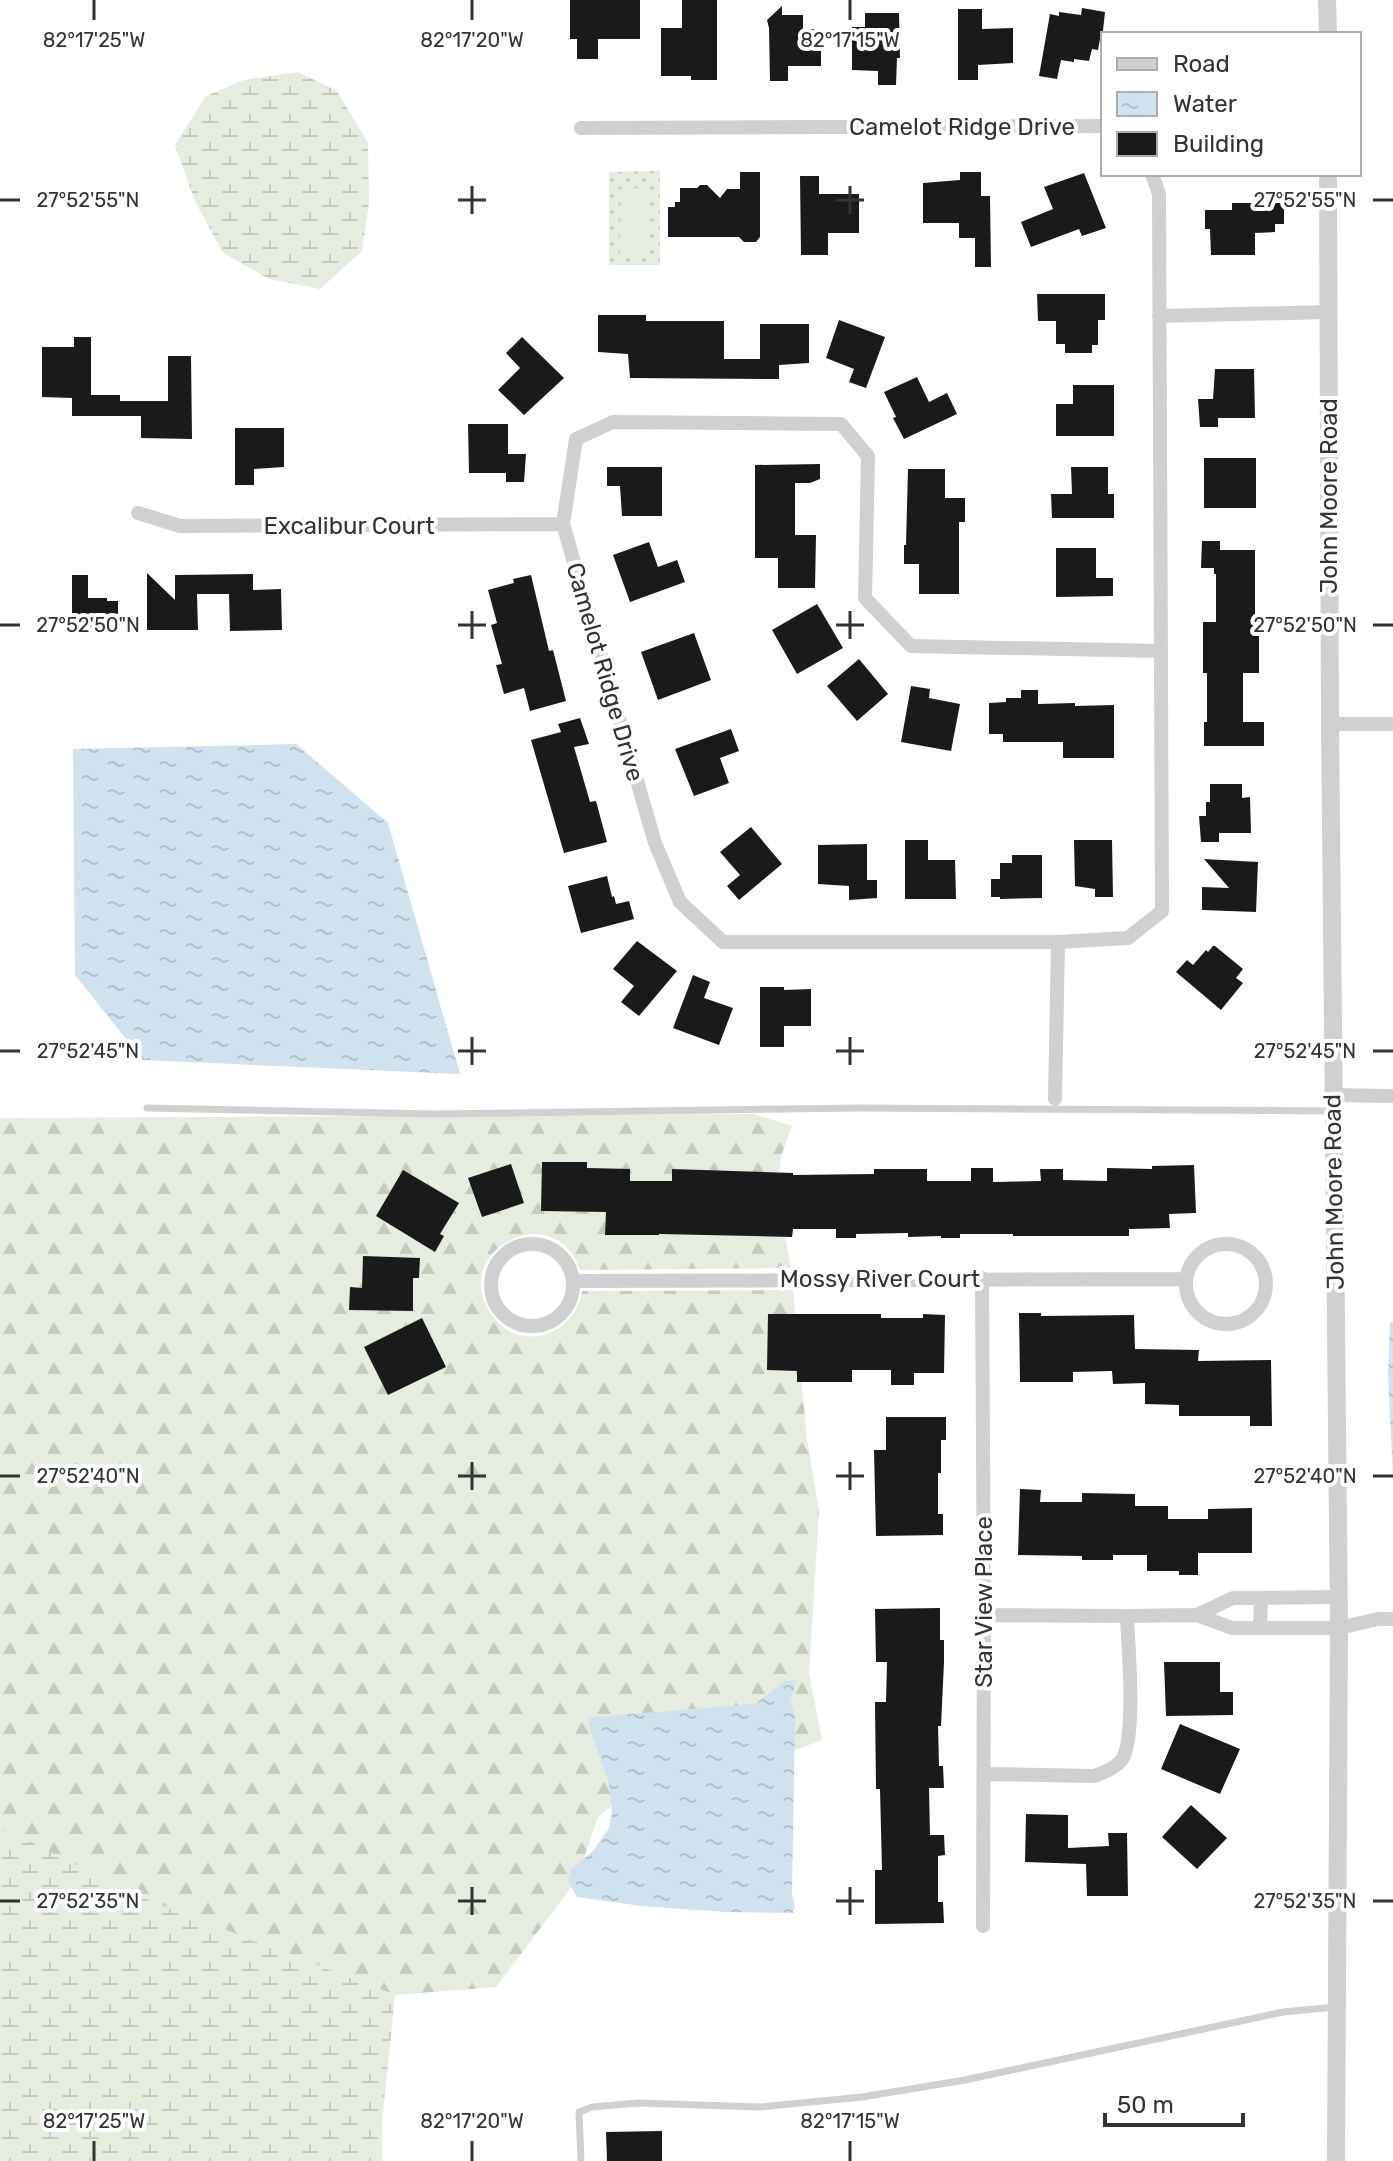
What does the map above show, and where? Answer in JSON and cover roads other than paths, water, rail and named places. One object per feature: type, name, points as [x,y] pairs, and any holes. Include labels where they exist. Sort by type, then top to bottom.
[{"type":"street","points":[[1327,0],[1328,32]]},
{"type":"street","name":"Camelot Ridge Drive","points":[[581,128],[1101,126]]},
{"type":"street","name":"Camelot Ridge Drive","points":[[1153,176],[1159,194],[1159,316],[1161,651],[1162,911],[1128,938],[1058,942],[723,942],[680,902],[655,843],[563,524],[576,439],[613,422],[841,424],[868,456],[865,598],[911,646],[1161,651]]},
{"type":"street","name":"John Moore Road","points":[[1328,176],[1332,1103],[1339,1628],[1336,2161]]},
{"type":"street","points":[[1159,316],[1329,312]]},
{"type":"street","name":"Excalibur Court","points":[[138,513],[180,526],[563,524]]},
{"type":"street","points":[[1330,724],[1393,724]]},
{"type":"street","points":[[1055,1099],[1058,942]]},
{"type":"street","points":[[1332,1103],[1393,1096]]},
{"type":"street","points":[[1233,1244],[1255,1256],[1266,1279],[1266,1293],[1252,1316],[1226,1325],[1212,1322],[1191,1305],[1186,1292],[1186,1279],[1190,1266],[1207,1248],[1233,1244]]},
{"type":"street","points":[[521,1245],[549,1247],[561,1255],[570,1267],[573,1281],[573,1293],[560,1316],[536,1326],[510,1320],[500,1311],[491,1287],[492,1274],[498,1261],[508,1251],[521,1245]]},
{"type":"street","name":"Star View Place","points":[[982,1278],[983,1926]]},
{"type":"street","name":"Mossy River Court","points":[[573,1281],[1186,1279]]},
{"type":"street","points":[[1197,1615],[1233,1598],[1338,1597]]},
{"type":"street","points":[[1260,1628],[1261,1598]]},
{"type":"street","points":[[984,1615],[1197,1615],[1232,1628],[1339,1628],[1378,1619],[1393,1619]]},
{"type":"street","points":[[984,1774],[1094,1776],[1120,1762],[1127,1748],[1130,1728],[1127,1616]]},
{"type":"lane","points":[[147,1108],[434,1114],[1332,1103]]},
{"type":"lane","points":[[581,2161],[579,2112],[592,2107],[638,2103],[760,2107],[862,2097],[965,2080],[1283,2012],[1337,2007]]},
{"type":"water","points":[[296,744],[388,823],[460,1074],[143,1060],[75,975],[73,749]]},
{"type":"water","points":[[1390,1322],[1393,1322],[1393,1477],[1388,1374]]},
{"type":"water","points":[[795,1680],[790,1703],[795,1718],[793,1913],[641,1906],[577,1897],[568,1881],[571,1869],[593,1851],[609,1828],[612,1813],[609,1783],[589,1719],[755,1704],[785,1681]]}]
